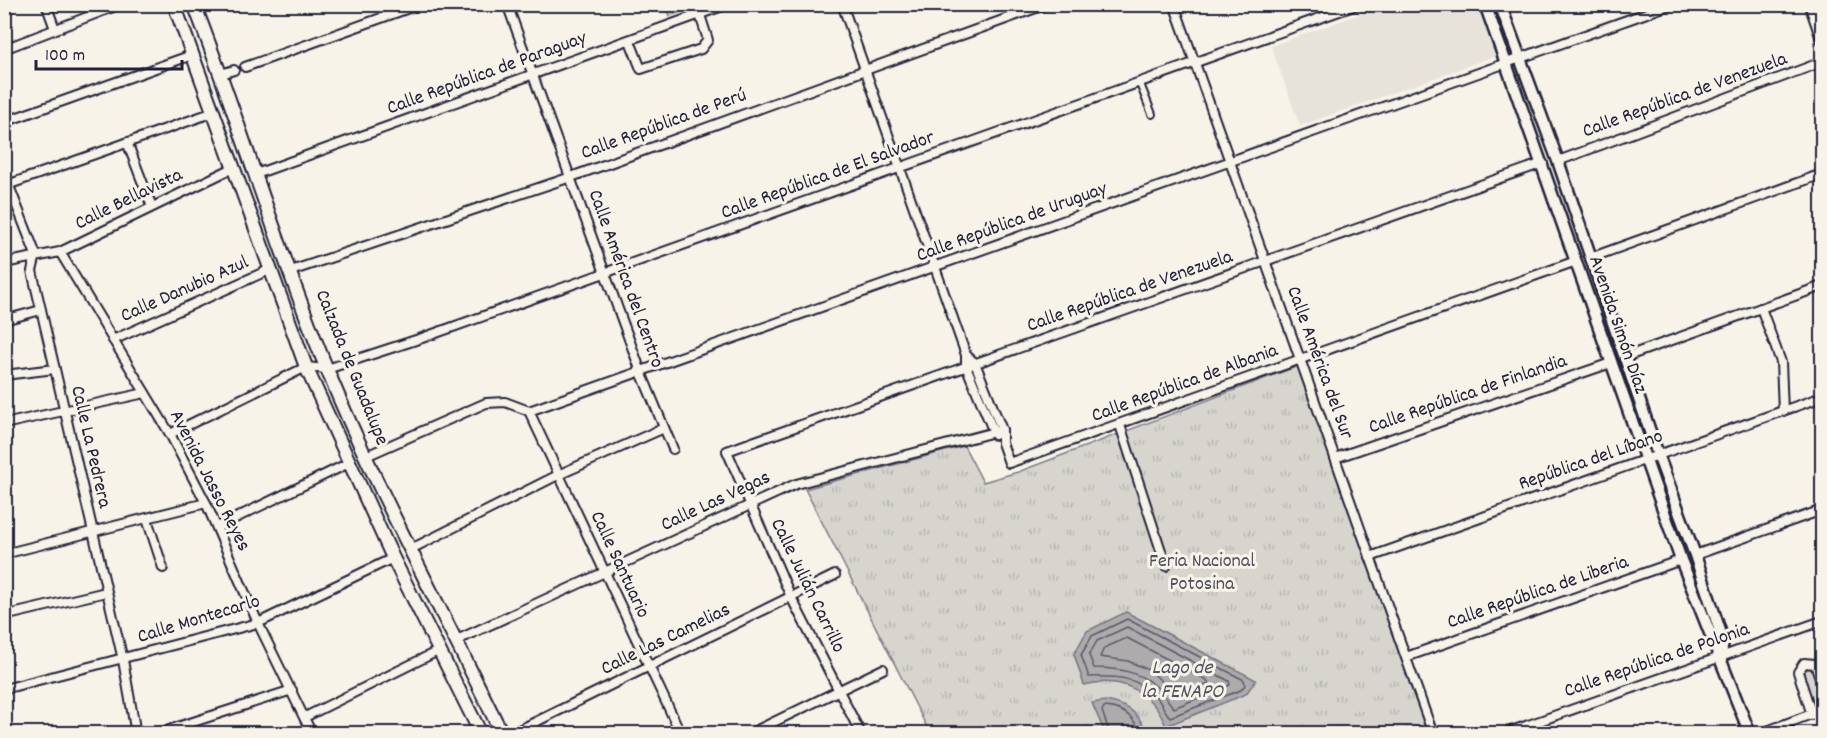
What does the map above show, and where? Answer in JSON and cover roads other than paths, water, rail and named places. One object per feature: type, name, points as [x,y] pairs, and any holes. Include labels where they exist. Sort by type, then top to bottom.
[{"type":"main road","name":"Calzada de Guadalupe","points":[[174,4],[306,367],[393,558],[481,734]]},
{"type":"main road","name":"Calzada de Guadalupe","points":[[194,4],[327,369],[366,456],[502,734]]},
{"type":"main road","name":"Avenida Simón Díaz","points":[[1485,4],[1681,560],[1750,734]]},
{"type":"main road","name":"Avenida Simón Díaz","points":[[1500,4],[1558,160],[1658,455],[1695,555],[1723,640],[1721,656]]},
{"type":"street","points":[[46,4],[55,29]]},
{"type":"street","points":[[4,49],[121,4]]},
{"type":"street","points":[[245,67],[420,4]]},
{"type":"street","name":"Calle América del Centro","points":[[507,4],[641,372],[674,448]]},
{"type":"street","name":"Calle República de Paraguay","points":[[256,174],[728,4]]},
{"type":"street","points":[[842,4],[966,355],[966,366],[993,433],[1002,442]]},
{"type":"street","name":"Calle República de Perú","points":[[291,271],[571,177],[1047,4]]},
{"type":"street","name":"Calle América del Sur","points":[[1174,4],[1433,734]]},
{"type":"street","name":"Calle República de El Salvador","points":[[306,367],[327,369],[605,274],[1195,65],[1359,4]]},
{"type":"street","name":"Calle República de Uruguay","points":[[529,411],[936,268],[1672,4]]},
{"type":"street","points":[[1809,4],[1822,42]]},
{"type":"street","points":[[630,41],[641,69],[701,49],[708,40],[700,15]]},
{"type":"street","points":[[4,122],[192,55]]},
{"type":"street","name":"Calle República de Venezuela","points":[[1558,160],[1822,62]]},
{"type":"street","points":[[221,74],[234,70]]},
{"type":"street","points":[[1140,84],[1152,114]]},
{"type":"street","points":[[10,184],[214,112]]},
{"type":"street","points":[[127,142],[152,207]]},
{"type":"street","name":"Calle República de Venezuela","points":[[727,451],[1543,164]]},
{"type":"street","name":"Calle Bellavista","points":[[4,263],[60,252],[235,167]]},
{"type":"street","name":"Calle La Pedrera","points":[[4,173],[36,255],[32,271],[123,660],[136,734]]},
{"type":"street","points":[[1590,258],[1822,174]]},
{"type":"street","name":"Avenida Jasso Reyes","points":[[60,252],[170,434],[218,527],[258,623],[312,734]]},
{"type":"street","name":"Calle República de Albania","points":[[1002,442],[1009,463],[1576,261]]},
{"type":"street","name":"Calle Danubio Azul","points":[[113,340],[272,269]]},
{"type":"street","points":[[1625,357],[1822,286]]},
{"type":"street","points":[[1761,308],[1781,362],[1783,411]]},
{"type":"street","points":[[4,320],[42,310]]},
{"type":"street","points":[[966,355],[975,363],[1002,430],[1002,442]]},
{"type":"street","name":"Calle República de Finlandia","points":[[1335,458],[1611,363]]},
{"type":"street","points":[[170,434],[306,367]]},
{"type":"street","points":[[4,375],[55,369]]},
{"type":"street","points":[[4,424],[145,393]]},
{"type":"street","name":"República del Líbano","points":[[1370,557],[1822,397]]},
{"type":"street","points":[[366,456],[486,403],[505,402],[529,411]]},
{"type":"street","name":"Calle Santuario","points":[[529,411],[681,734]]},
{"type":"street","points":[[1120,425],[1166,567]]},
{"type":"street","points":[[411,549],[558,475],[664,428]]},
{"type":"street","name":"Calle Las Vegas","points":[[457,640],[796,484],[1002,430]]},
{"type":"street","name":"Calle Julián Carrillo","points":[[727,451],[791,597],[861,734]]},
{"type":"street","points":[[218,527],[349,463]]},
{"type":"street","points":[[4,554],[92,534],[206,503]]},
{"type":"street","points":[[1695,555],[1822,510]]},
{"type":"street","points":[[147,519],[163,568]]},
{"type":"street","name":"Calle Montecarlo","points":[[4,689],[123,660],[258,623],[393,558]]},
{"type":"street","name":"Calle República de Liberia","points":[[1406,657],[1681,560]]},
{"type":"street","name":"Calle Las Camelias","points":[[511,734],[835,575]]},
{"type":"street","points":[[4,616],[106,592]]},
{"type":"street","name":"Calle República de Polonia","points":[[1503,734],[1822,621]]},
{"type":"street","points":[[304,717],[440,650]]},
{"type":"street","points":[[1812,714],[1797,672],[1799,667],[1804,663],[1815,664],[1822,683]]},
{"type":"street","points":[[749,734],[883,669]]},
{"type":"street","points":[[156,734],[292,690]]},
{"type":"street","points":[[1759,734],[1822,710]]},
{"type":"water","name":"Lago de la FENAPO","points":[[1126,612],[1256,680],[1246,694],[1166,726],[1152,703],[1133,689],[1110,683],[1084,685],[1074,654],[1087,631]]},
{"type":"water","points":[[1105,701],[1119,704],[1130,710],[1139,718],[1146,731],[1105,733],[1092,703]]},
{"type":"park label","name":"Feria Nacional Potosina","points":[[1202,574]]}]
